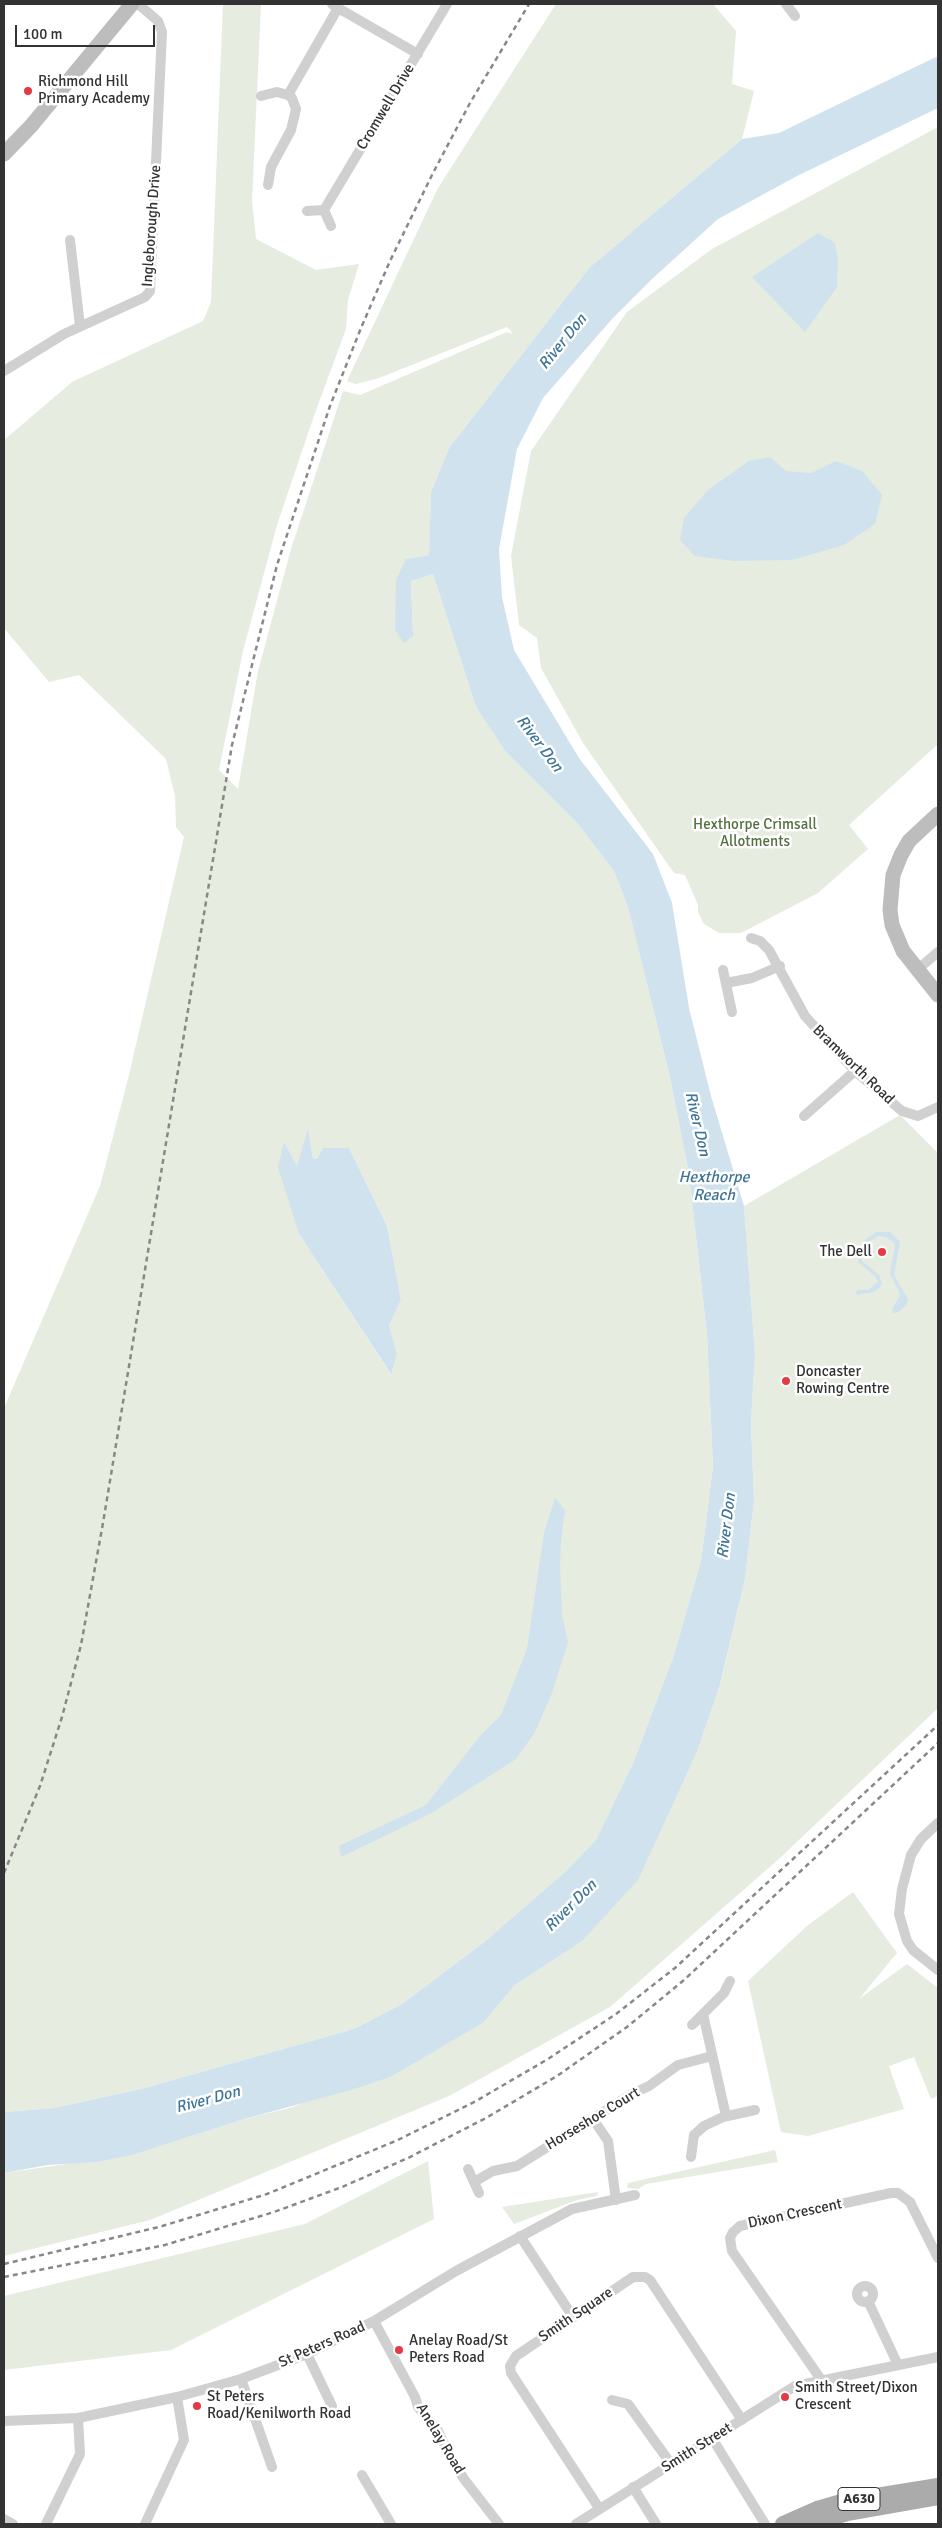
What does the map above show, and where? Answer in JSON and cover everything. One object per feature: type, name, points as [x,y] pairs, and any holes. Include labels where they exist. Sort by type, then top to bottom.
[{"type":"main road","name":"A630","points":[[783,2524],[817,2509],[845,2502],[938,2486]]},
{"type":"main road","name":"A630","points":[[812,2524],[848,2519],[938,2498]]},
{"type":"street","points":[[4,154],[31,126],[132,4]]},
{"type":"street","name":"Ingleborough Drive","points":[[4,371],[80,326],[145,297],[152,283],[162,32],[158,21],[138,4]]},
{"type":"street","name":"Cromwell Drive","points":[[324,210],[447,4]]},
{"type":"street","points":[[786,4],[795,16]]},
{"type":"street","points":[[288,95],[335,6],[418,54]]},
{"type":"street","points":[[261,96],[277,92],[288,95],[294,103],[295,120],[271,167],[268,185]]},
{"type":"street","points":[[307,210],[324,210],[331,226]]},
{"type":"street","points":[[70,240],[80,326]]},
{"type":"street","points":[[938,814],[909,841],[893,875],[890,891],[892,925],[903,951],[938,995]]},
{"type":"street","name":"Bramworth Road","points":[[751,938],[764,944],[780,966],[805,1016],[855,1071],[902,1111],[918,1116],[938,1107]]},
{"type":"street","points":[[917,970],[938,952]]},
{"type":"street","points":[[726,984],[752,978],[780,966]]},
{"type":"street","points":[[723,970],[732,1012]]},
{"type":"street","points":[[804,1116],[855,1071]]},
{"type":"street","points":[[938,1823],[920,1839],[911,1855],[902,1889],[899,1914],[907,1941],[913,1950],[938,1970]]},
{"type":"street","points":[[692,2025],[724,1993],[730,1981]]},
{"type":"street","points":[[703,2014],[726,2116]]},
{"type":"street","name":"Horseshoe Court","points":[[474,2182],[493,2171],[517,2166],[649,2086],[678,2065],[712,2056]]},
{"type":"street","points":[[691,2157],[694,2135],[704,2126],[726,2116],[755,2110]]},
{"type":"street","points":[[593,2119],[608,2141],[616,2200]]},
{"type":"street","points":[[468,2169],[479,2193]]},
{"type":"street","name":"Dixon Crescent","points":[[822,2381],[732,2251],[730,2238],[733,2232],[740,2226],[898,2193],[910,2202],[938,2258]]},
{"type":"street","name":"St Peters Road","points":[[4,2421],[78,2418],[177,2397],[241,2379],[307,2354],[374,2321],[456,2271],[572,2209],[635,2196]]},
{"type":"street","points":[[520,2236],[573,2317]]},
{"type":"street","name":"Smith Square","points":[[599,2508],[511,2372],[512,2360],[633,2277],[645,2277],[650,2280],[742,2420]]},
{"type":"street","points":[[868,2301],[898,2365]]},
{"type":"street","name":"Anelay Road","points":[[374,2321],[415,2397],[418,2407],[437,2429],[460,2472],[499,2524]]},
{"type":"street","points":[[307,2354],[332,2406]]},
{"type":"street","name":"Smith Street","points":[[579,2523],[599,2508],[795,2386],[938,2357]]},
{"type":"street","points":[[241,2379],[272,2467]]},
{"type":"street","points":[[146,2524],[184,2440],[177,2397]]},
{"type":"street","points":[[612,2400],[628,2404],[671,2464]]},
{"type":"street","points":[[46,2524],[80,2454],[78,2418]]},
{"type":"street","points":[[712,2438],[765,2524]]},
{"type":"street","points":[[362,2475],[390,2524]]},
{"type":"street","points":[[634,2487],[656,2524]]},
{"type":"street","points":[[4,2519],[13,2524]]},
{"type":"green space","points":[[223,4],[261,4],[252,201],[256,239],[316,270],[359,264],[348,300],[346,329],[277,525],[243,651],[219,770],[238,789],[258,671],[291,549],[343,391],[360,395],[507,332],[513,334],[507,327],[379,378],[356,384],[347,381],[438,188],[556,4],[713,4],[736,31],[732,84],[754,91],[742,139],[590,267],[449,448],[431,492],[429,555],[406,559],[413,636],[411,581],[433,574],[476,707],[505,751],[577,823],[614,871],[628,907],[669,1073],[689,1174],[707,1335],[713,1466],[701,1561],[674,1655],[634,1761],[596,1840],[565,1872],[483,1943],[402,2004],[354,2029],[141,2089],[54,2108],[4,2112],[4,1408],[100,1186],[128,1079],[184,837],[176,827],[175,796],[166,759],[79,675],[49,682],[4,628],[4,440],[72,382],[203,321],[211,302]],"holes":[[[308,1131],[313,1159],[349,1148],[387,1226],[401,1300],[389,1325],[397,1354],[390,1373],[299,1234],[284,1142],[297,1167]]]},
{"type":"green space","name":"Hexthorpe Crimsall Allotments","points":[[938,127],[938,744],[849,825],[868,849],[818,893],[741,933],[719,933],[704,924],[685,875],[674,873],[583,743],[541,668],[537,638],[519,625],[511,556],[531,451],[627,312],[712,249]]},
{"type":"green space","points":[[900,1115],[938,1153],[938,1708],[781,1857],[610,2007],[449,2096],[150,2220],[4,2256],[4,2173],[136,2154],[241,2120],[293,2107],[436,2050],[483,2023],[515,1985],[581,1942],[698,1749],[721,1682],[745,1579],[754,1501],[751,1422],[755,1354],[744,1206]]},
{"type":"green space","points":[[853,1892],[897,1953],[859,1999],[907,1964],[938,1988],[938,2096],[931,2099],[914,2057],[889,2066],[904,2109],[808,2136],[781,2132],[748,1981],[807,1926]]},
{"type":"green space","points":[[775,2150],[778,2162],[646,2184],[638,2189],[627,2188],[628,2183]]},
{"type":"green space","points":[[428,2161],[434,2219],[171,2350],[4,2370],[4,2296],[305,2224]]},
{"type":"green space","points":[[598,2192],[597,2196],[577,2200],[514,2224],[502,2207]]},
{"type":"water","points":[[938,56],[938,108],[797,176],[718,219],[651,280],[613,318],[543,398],[517,449],[499,549],[502,597],[514,650],[579,758],[653,854],[672,903],[689,1008],[711,1096],[744,1206],[755,1354],[751,1422],[754,1501],[745,1579],[720,1685],[698,1749],[638,1880],[581,1942],[515,1985],[483,2023],[390,2077],[354,2089],[241,2120],[136,2154],[97,2162],[48,2165],[4,2173],[4,2112],[54,2108],[141,2089],[354,2029],[402,2004],[483,1943],[565,1872],[596,1840],[634,1761],[674,1655],[701,1561],[713,1466],[707,1335],[689,1174],[669,1073],[628,907],[614,871],[577,823],[505,751],[476,707],[433,574],[411,581],[413,636],[404,643],[395,630],[396,580],[406,559],[429,555],[431,492],[449,448],[590,267],[742,139],[779,133]]},
{"type":"water","points":[[818,233],[835,243],[838,260],[837,287],[805,332],[752,277]]},
{"type":"water","points":[[770,457],[786,471],[811,473],[836,461],[862,471],[882,495],[875,524],[844,545],[792,560],[734,561],[695,556],[680,540],[684,518],[708,490],[749,461]]},
{"type":"water","points":[[308,1129],[313,1159],[318,1158],[323,1148],[349,1148],[387,1226],[401,1300],[389,1325],[397,1354],[391,1374],[299,1234],[278,1167],[284,1142],[297,1166]]},
{"type":"water","points":[[876,1232],[890,1232],[900,1242],[894,1275],[908,1299],[907,1305],[898,1312],[893,1313],[892,1309],[900,1296],[899,1291],[890,1274],[895,1244],[886,1237],[878,1236],[868,1242],[862,1254],[862,1261],[879,1275],[882,1283],[880,1287],[874,1292],[857,1295],[856,1292],[858,1290],[868,1290],[878,1282],[875,1276],[859,1263],[857,1255],[864,1241]]},
{"type":"water","points":[[555,1498],[565,1510],[560,1568],[562,1615],[568,1642],[552,1693],[535,1732],[516,1759],[430,1814],[341,1857],[339,1846],[426,1805],[480,1736],[501,1715],[527,1649],[544,1533]]},
{"type":"railway","points":[[4,1873],[40,1786],[62,1717],[81,1645],[103,1523],[232,745],[277,565],[330,406],[390,261],[470,103],[529,4]]},
{"type":"railway","points":[[4,2264],[159,2227],[267,2194],[398,2140],[476,2101],[548,2059],[616,2014],[675,1968],[938,1725]]},
{"type":"railway","points":[[4,2277],[165,2245],[274,2212],[342,2187],[408,2158],[486,2118],[557,2076],[627,2027],[684,1980],[938,1743]]},
{"type":"place","name":"Richmond Hill Primary Academy","points":[[28,91]]},
{"type":"place","name":"The Dell","points":[[882,1252]]},
{"type":"place","name":"Doncaster Rowing Centre","points":[[786,1381]]},
{"type":"place","name":"Anelay Road/St Peters Road","points":[[399,2350]]},
{"type":"place","name":"Smith Street/Dixon Crescent","points":[[785,2397]]},
{"type":"place","name":"St Peters Road/Kenilworth Road","points":[[197,2406]]},
{"type":"water label","name":"River Don","points":[[563,342]]},
{"type":"water label","name":"River Don","points":[[539,744]]},
{"type":"water label","name":"River Don","points":[[697,1124]]},
{"type":"water label","name":"Hexthorpe Reach","points":[[714,1187]]},
{"type":"water label","name":"River Don","points":[[727,1526]]},
{"type":"water label","name":"River Don","points":[[571,1906]]},
{"type":"water label","name":"River Don","points":[[208,2100]]}]
